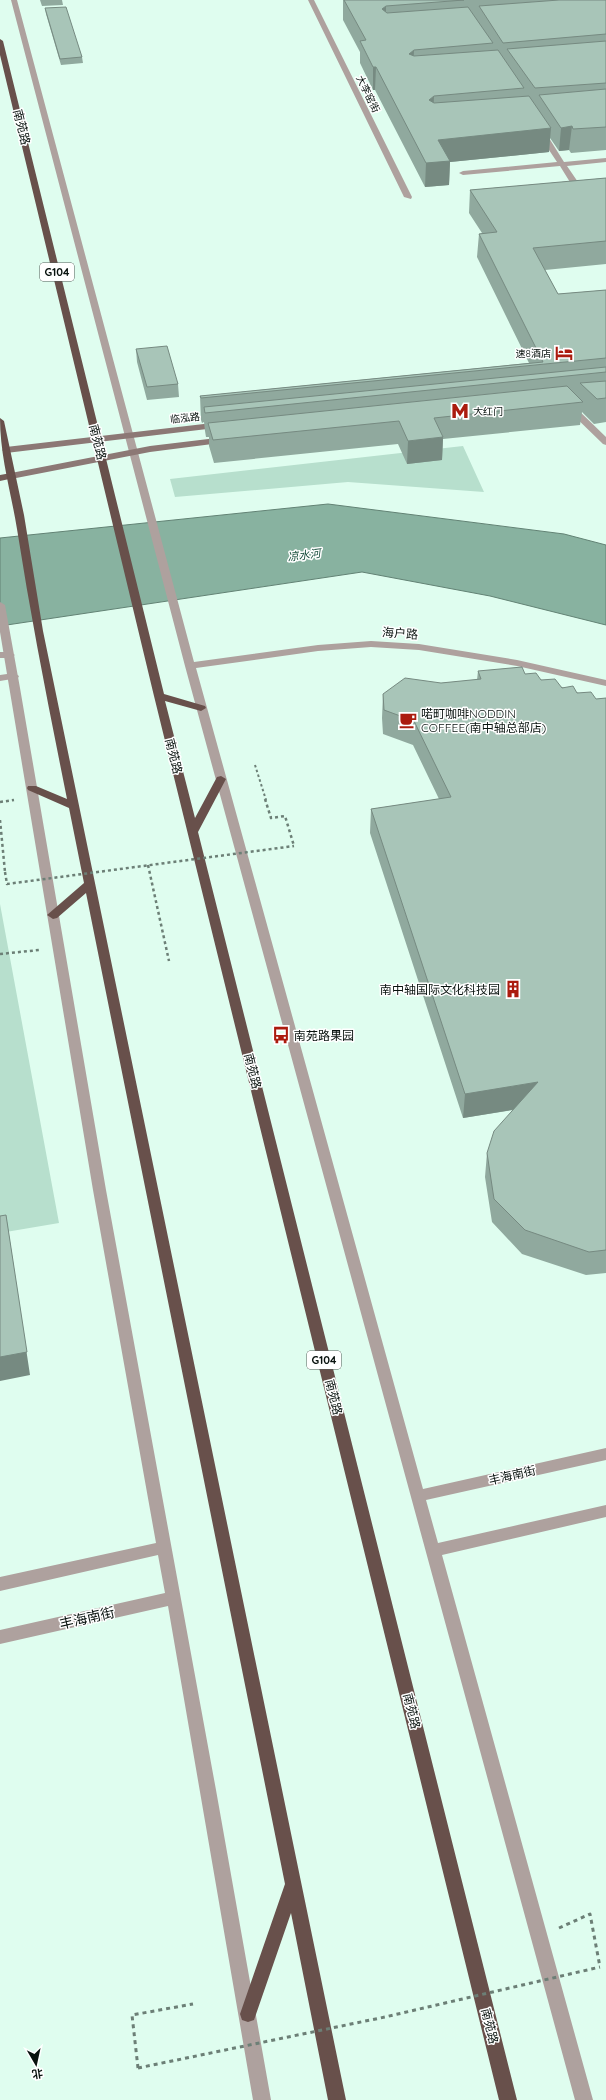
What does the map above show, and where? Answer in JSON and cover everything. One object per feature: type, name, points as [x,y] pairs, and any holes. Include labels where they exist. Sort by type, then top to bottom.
[{"type":"highway","name":"南苑路","points":[[0,41],[2,56],[159,696],[508,2100]]},
{"type":"highway","points":[[0,421],[3,450],[11,476],[19,515],[38,631],[73,806],[336,2100]]},
{"type":"highway","points":[[159,696],[201,708]]},
{"type":"highway","points":[[193,832],[221,779]]},
{"type":"highway","points":[[32,788],[73,806]]},
{"type":"highway","points":[[53,915],[89,884]]},
{"type":"highway","points":[[248,2014],[293,1885]]},
{"type":"main road","points":[[564,404],[583,402]]},
{"type":"main road","name":"临泓路","points":[[3,450],[231,424]]},
{"type":"main road","points":[[0,478],[150,449],[237,438]]},
{"type":"street","points":[[14,0],[201,708],[538,1938],[584,2100]]},
{"type":"street","name":"大李窑街","points":[[311,0],[408,197]]},
{"type":"street","points":[[537,127],[576,185]]},
{"type":"street","points":[[463,173],[606,160]]},
{"type":"street","points":[[564,404],[606,442]]},
{"type":"street","points":[[0,605],[6,636],[5,655],[14,676],[58,948],[113,1270],[165,1547],[262,2100]]},
{"type":"street","name":"海户路","points":[[190,666],[318,648],[371,644],[419,647],[517,663],[606,683]]},
{"type":"street","points":[[0,678],[14,676]]},
{"type":"street","name":"丰海南街","points":[[418,1496],[606,1454]]},
{"type":"street","points":[[432,1551],[606,1511]]},
{"type":"street","points":[[0,1584],[165,1547]]},
{"type":"street","name":"丰海南街","points":[[0,1637],[174,1598]]},
{"type":"path","points":[[0,820],[7,884],[294,846],[285,816],[271,818],[255,765]]},
{"type":"path","points":[[148,865],[170,961]]},
{"type":"path","points":[[0,954],[58,948]]},
{"type":"path","points":[[194,2004],[132,2015],[138,2068],[385,2017],[600,1967],[590,1914],[538,1938]]},
{"type":"shaded area","points":[[463,446],[484,492],[348,482],[175,497],[170,479]]},
{"type":"shaded area","points":[[0,904],[59,1223],[0,1233]]},
{"type":"water","name":"凉水河","points":[[328,504],[564,534],[606,545],[606,625],[490,596],[362,572],[0,626],[0,538]]},
{"type":"building","points":[[344,0],[464,0],[386,6],[382,9],[387,13],[468,7],[493,43],[414,50],[409,54],[414,56],[498,50],[524,88],[434,96],[429,100],[434,103],[529,96],[551,128],[438,140],[450,161],[426,163],[376,67],[373,67],[360,41],[366,40]]},
{"type":"building","points":[[559,0],[606,0],[606,34],[503,43],[479,6]]},
{"type":"building","points":[[66,7],[82,57],[60,59],[45,8]]},
{"type":"building","points":[[606,41],[606,83],[535,88],[507,49]]},
{"type":"building","points":[[606,89],[606,127],[573,129],[572,126],[561,128],[539,95]]},
{"type":"building","points":[[606,178],[606,241],[533,248],[558,294],[606,290],[606,358],[201,398],[200,396],[543,362],[479,234],[497,232],[470,190]]},
{"type":"building","points":[[167,346],[178,384],[147,387],[136,349]]},
{"type":"building","points":[[606,367],[606,372],[205,413],[204,407]]},
{"type":"building","points":[[606,381],[606,398],[597,399],[580,383]]},
{"type":"building","points":[[567,386],[583,402],[434,418],[443,437],[408,441],[399,421],[213,440],[208,423]]},
{"type":"building","name":"南中轴国际文化科技园","points":[[522,667],[525,674],[536,673],[541,680],[555,679],[562,688],[573,686],[577,693],[591,692],[596,699],[606,698],[606,1250],[589,1252],[525,1230],[494,1199],[487,1153],[494,1131],[538,1082],[465,1094],[371,809],[451,797],[414,721],[384,710],[383,694],[405,678],[441,683],[481,679],[478,671]]},
{"type":"building","points":[[6,1215],[27,1352],[0,1357],[0,1216]]},
{"type":"place","name":"速8酒店","points":[[564,353]]},
{"type":"place","name":"大红门","points":[[460,411]]},
{"type":"place","name":"喏町咖啡NODDIN COFFEE(南中轴总部店)","points":[[408,720]]},
{"type":"place","name":"南中轴国际文化科技园","points":[[513,989]]},
{"type":"place","name":"南苑路果园","points":[[281,1035]]}]
